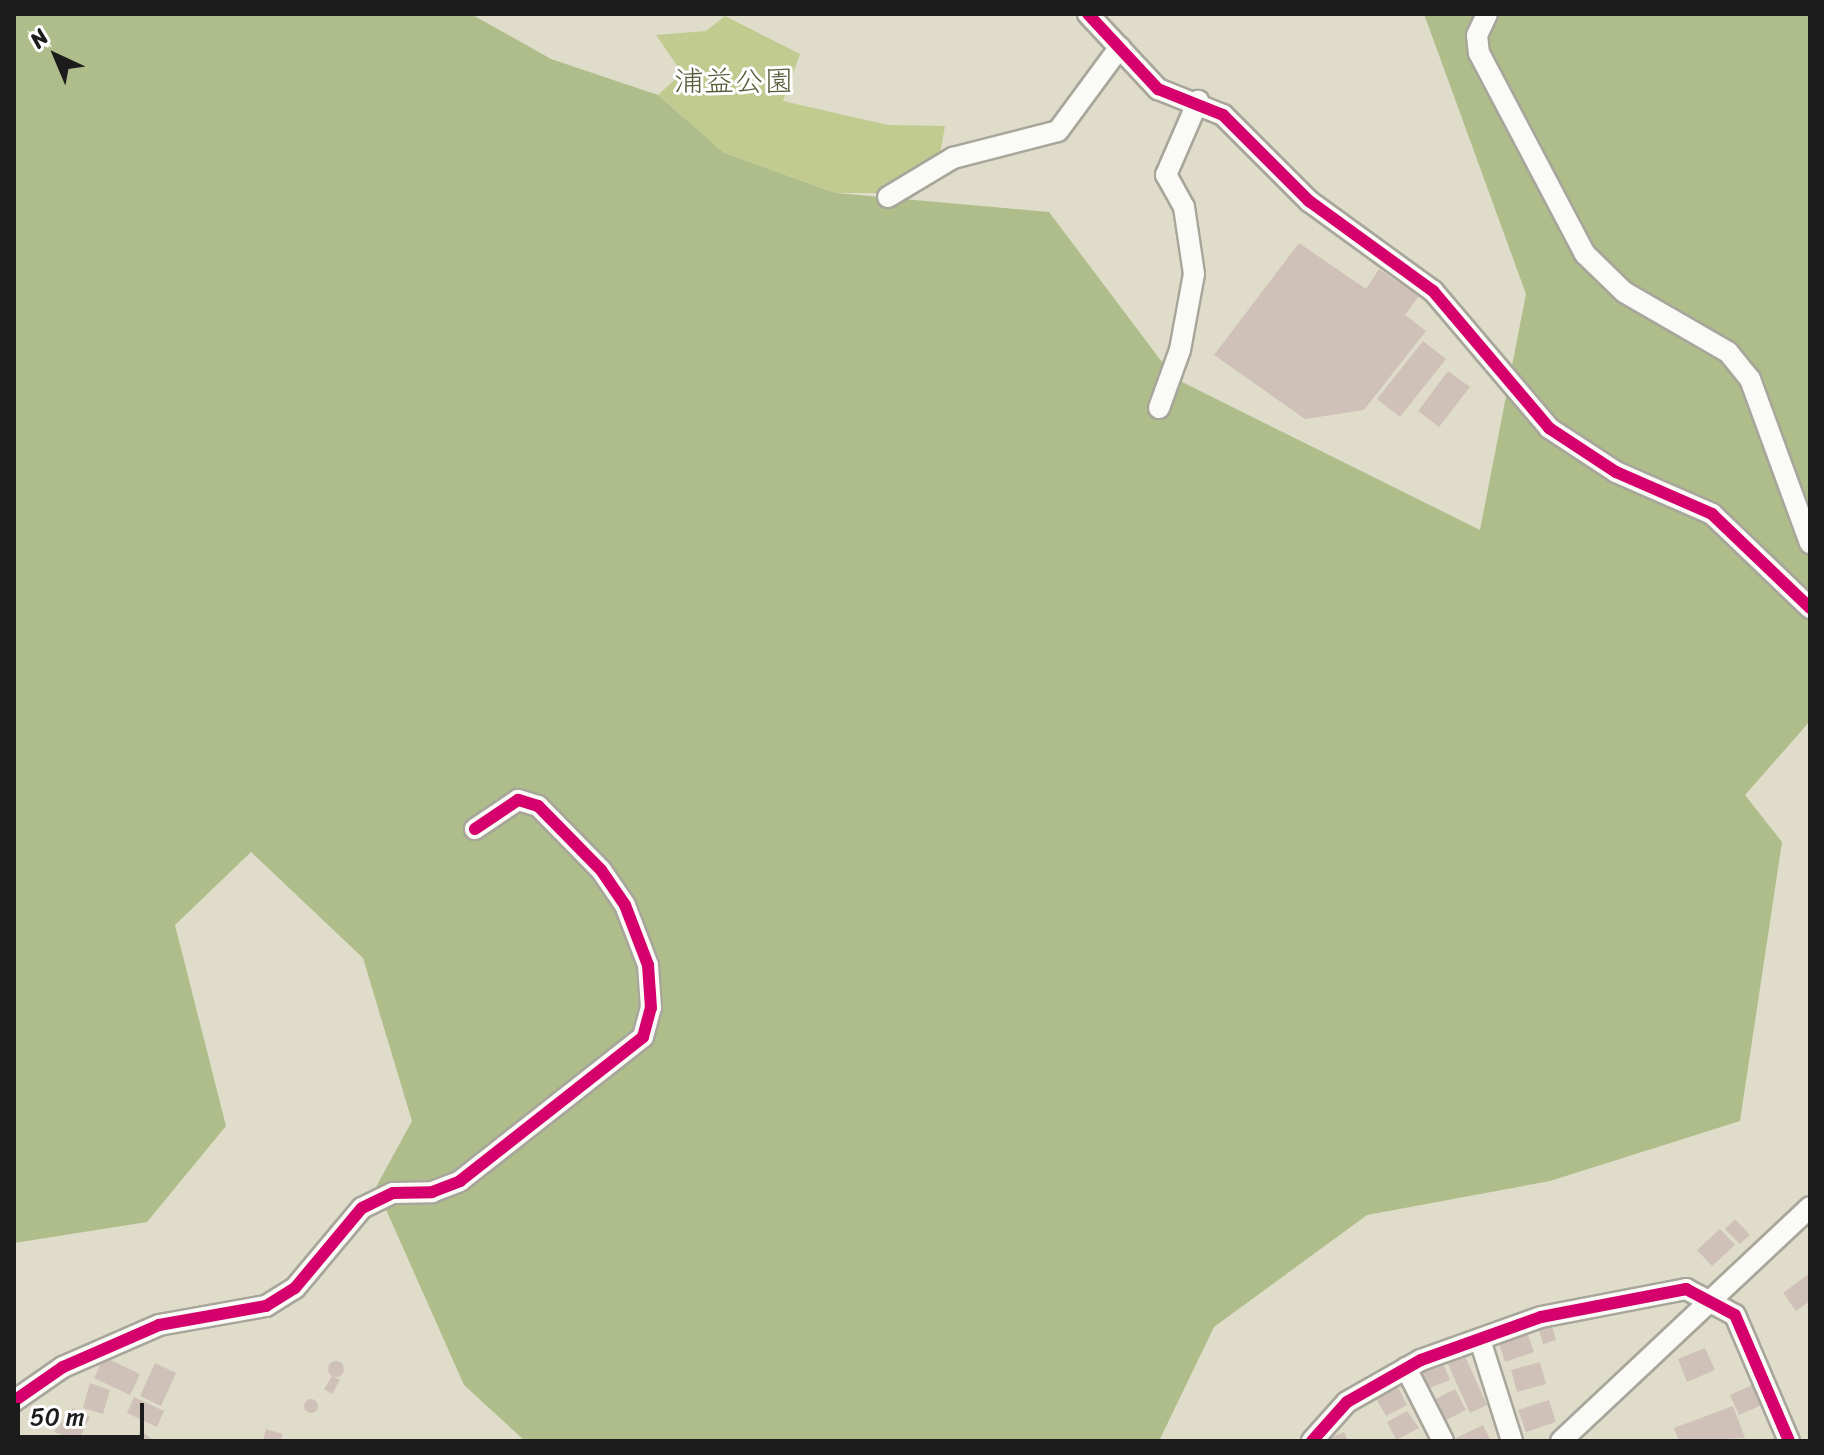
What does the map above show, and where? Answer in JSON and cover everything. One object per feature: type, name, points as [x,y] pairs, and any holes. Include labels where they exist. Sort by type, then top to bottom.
[{"type":"street","points":[[1088,14],[1158,89],[1198,101],[1223,115],[1309,201],[1433,291],[1549,428],[1616,472],[1712,514],[1810,608]]},
{"type":"street","points":[[1487,14],[1477,35],[1479,53],[1558,210],[1585,254],[1624,292],[1728,352],[1750,379],[1810,543]]},
{"type":"street","points":[[888,197],[953,158],[1058,131],[1120,47]]},
{"type":"street","points":[[1159,408],[1180,350],[1194,274],[1184,207],[1166,175],[1198,101]]},
{"type":"street","points":[[14,1401],[63,1367],[159,1325],[266,1306],[295,1288],[362,1208],[393,1193],[432,1192],[460,1181],[643,1037],[651,1008],[648,965],[625,905],[601,870],[538,806],[518,800],[475,829]]},
{"type":"street","points":[[1561,1441],[1718,1301],[1810,1207]]},
{"type":"street","points":[[1312,1441],[1347,1402],[1406,1368],[1541,1317],[1686,1289],[1718,1301],[1735,1315],[1789,1441]]},
{"type":"street","points":[[1480,1340],[1512,1441]]},
{"type":"street","points":[[1406,1368],[1443,1441]]},
{"type":"street","points":[[1586,1420],[1592,1441]]},
{"type":"green space","points":[[14,14],[471,14],[551,59],[658,95],[724,153],[836,193],[1049,212],[1174,378],[1480,530],[1526,294],[1424,14],[1810,14],[1810,721],[1745,795],[1782,842],[1740,1121],[1550,1181],[1367,1215],[1214,1327],[1159,1441],[525,1441],[464,1385],[376,1187],[412,1121],[363,958],[251,852],[175,925],[226,1126],[147,1222],[14,1243]]},
{"type":"green space","name":"浦益公園","points":[[725,16],[800,54],[783,101],[888,125],[945,126],[939,159],[883,193],[837,193],[724,153],[658,95],[682,73],[656,35],[706,31]]},
{"type":"building","points":[[1299,243],[1366,289],[1379,269],[1419,296],[1405,315],[1426,331],[1364,410],[1305,419],[1214,355]]},
{"type":"building","points":[[1423,341],[1446,359],[1400,417],[1377,399]]},
{"type":"building","points":[[1448,371],[1470,387],[1439,427],[1418,411]]},
{"type":"building","points":[[1735,1219],[1750,1235],[1740,1244],[1725,1229]]},
{"type":"building","points":[[1720,1229],[1735,1245],[1712,1266],[1697,1250]]},
{"type":"building","points":[[1810,1273],[1810,1301],[1796,1311],[1783,1293]]},
{"type":"building","points":[[1551,1323],[1556,1340],[1543,1344],[1538,1327]]},
{"type":"building","points":[[1526,1330],[1534,1352],[1505,1362],[1498,1340]]},
{"type":"building","points":[[1705,1348],[1715,1370],[1687,1382],[1678,1359]]},
{"type":"building","points":[[1464,1354],[1487,1405],[1470,1413],[1447,1362]]},
{"type":"building","points":[[104,1357],[140,1374],[130,1395],[94,1378]]},
{"type":"building","points":[[336,1361],[344,1369],[336,1377],[328,1369]]},
{"type":"building","points":[[1442,1361],[1450,1380],[1427,1389],[1419,1371]]},
{"type":"building","points":[[1540,1362],[1546,1384],[1517,1392],[1511,1370]]},
{"type":"building","points":[[155,1363],[176,1373],[161,1406],[140,1396]]},
{"type":"building","points":[[332,1376],[340,1380],[332,1394],[324,1389]]},
{"type":"building","points":[[90,1383],[110,1390],[103,1414],[83,1408]]},
{"type":"building","points":[[1396,1383],[1407,1405],[1386,1416],[1374,1395]]},
{"type":"building","points":[[1754,1384],[1764,1404],[1739,1415],[1730,1395]]},
{"type":"building","points":[[1455,1389],[1466,1410],[1446,1420],[1436,1399]]},
{"type":"building","points":[[134,1397],[164,1411],[157,1427],[127,1413]]},
{"type":"building","points":[[311,1399],[318,1406],[311,1413],[304,1406]]},
{"type":"building","points":[[1549,1400],[1556,1422],[1526,1432],[1518,1410]]},
{"type":"building","points":[[1733,1406],[1745,1438],[1679,1441],[1674,1428]]},
{"type":"building","points":[[73,1408],[90,1417],[78,1441],[54,1432]]},
{"type":"building","points":[[1407,1411],[1419,1428],[1396,1440],[1387,1422]]},
{"type":"building","points":[[1483,1425],[1491,1441],[1457,1441],[1456,1438]]},
{"type":"building","points":[[266,1429],[283,1434],[280,1441],[263,1440]]},
{"type":"building","points":[[140,1430],[154,1441],[137,1439]]},
{"type":"building","points":[[1344,1432],[1348,1441],[1323,1441]]},
{"type":"cycle path","points":[[1088,14],[1158,89],[1223,115],[1309,201],[1433,291],[1549,428],[1616,472],[1712,514],[1810,608]]},
{"type":"cycle path","points":[[14,1401],[63,1367],[159,1325],[266,1306],[295,1288],[362,1208],[393,1193],[432,1192],[460,1181],[643,1037],[651,1008],[648,965],[625,905],[601,870],[538,806],[518,800],[475,829]]},
{"type":"cycle path","points":[[1312,1441],[1347,1402],[1421,1360],[1541,1317],[1686,1289],[1735,1315],[1789,1441]]}]
